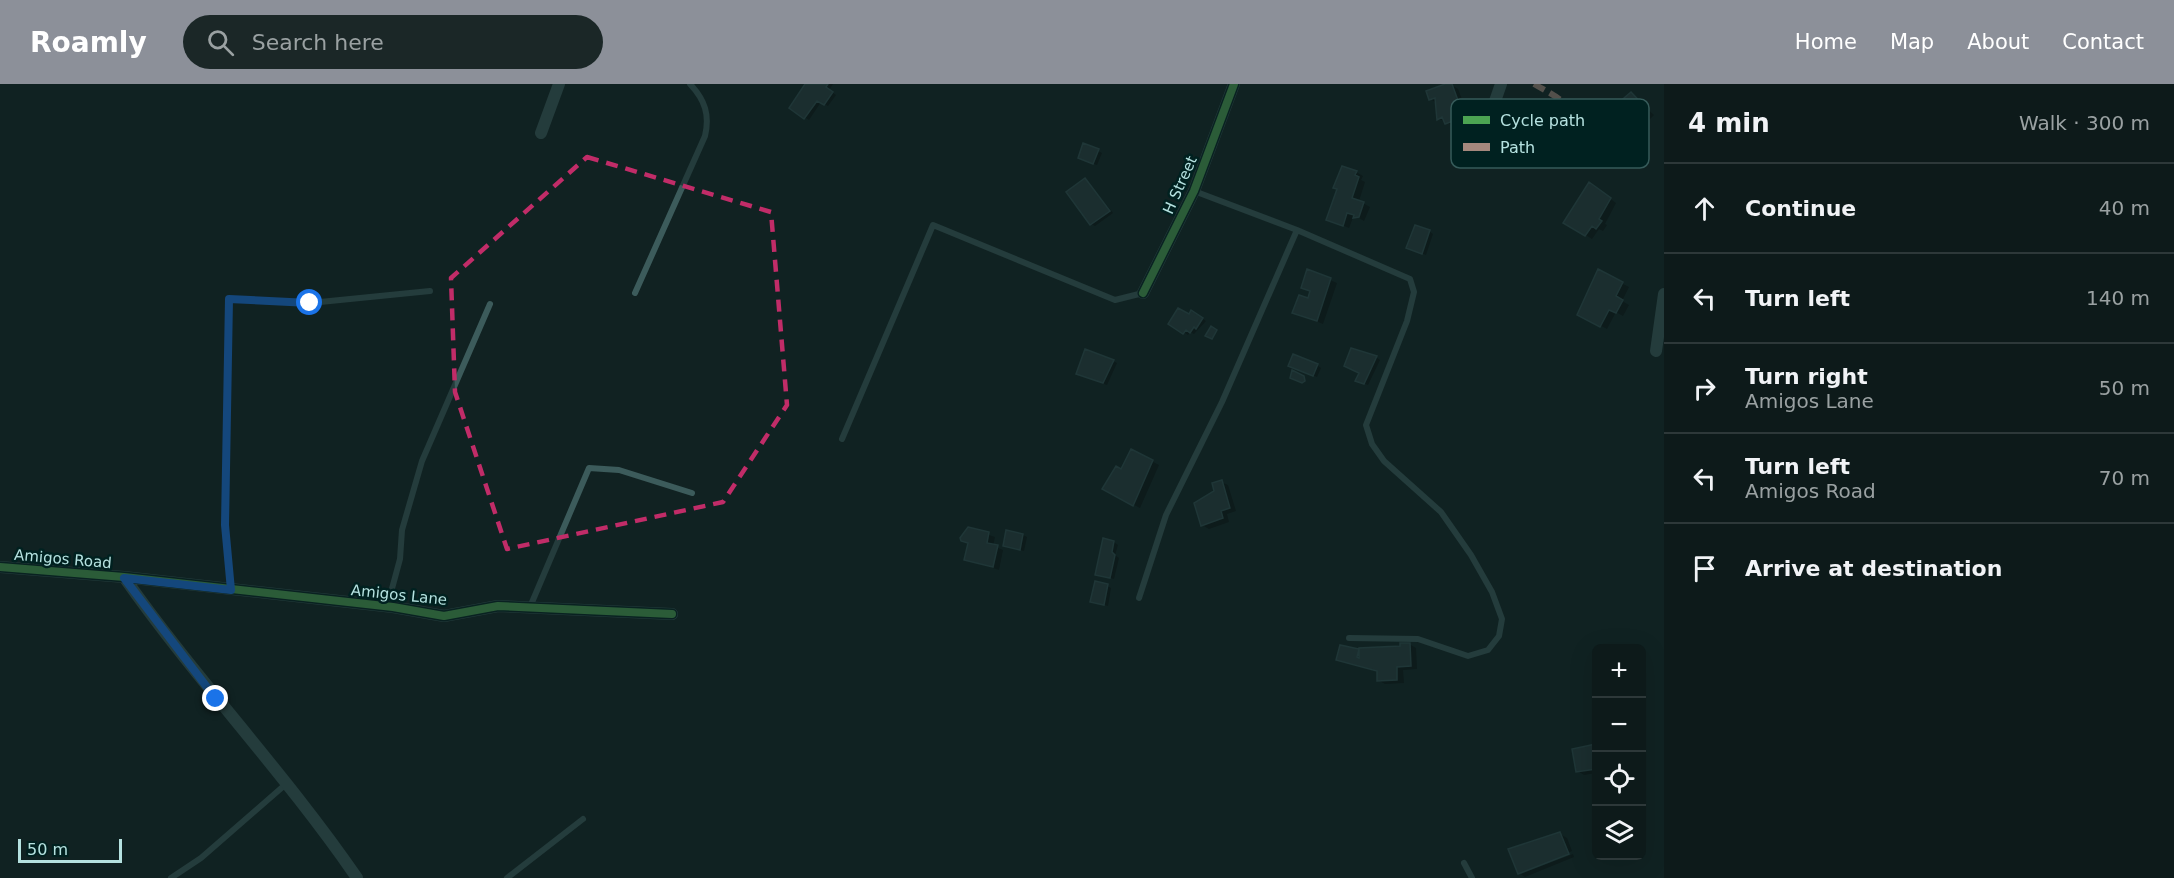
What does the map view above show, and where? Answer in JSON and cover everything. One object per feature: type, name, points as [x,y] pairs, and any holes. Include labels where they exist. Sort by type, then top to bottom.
[{"type":"street","points":[[541,133],[559,84]]},
{"type":"street","name":"H Street","points":[[1143,293],[1194,191],[1234,84]]},
{"type":"street","points":[[1496,99],[1501,84]]},
{"type":"street","points":[[1656,351],[1664,294]]},
{"type":"street","name":"Amigos Road","points":[[0,567],[124,578],[216,699],[314,816],[357,878]]},
{"type":"street","name":"Amigos Lane","points":[[124,578],[387,607],[444,616],[498,606],[672,614]]},
{"type":"lane","points":[[635,293],[705,136],[708,121],[702,97],[690,84]]},
{"type":"lane","points":[[1194,191],[1297,230],[1410,279],[1414,292],[1407,321],[1366,425],[1372,444],[1384,461],[1441,512],[1492,592],[1502,619],[1499,636],[1488,650],[1467,656],[1418,639],[1349,638]]},
{"type":"lane","points":[[842,439],[933,225],[1115,300],[1143,293]]},
{"type":"lane","points":[[1139,598],[1166,515],[1222,402],[1297,230]]},
{"type":"lane","points":[[231,590],[225,525],[229,299],[310,303],[430,291]]},
{"type":"lane","points":[[387,607],[400,559],[402,530],[422,461],[490,304]]},
{"type":"lane","points":[[530,607],[589,468],[619,470],[692,493]]},
{"type":"lane","points":[[171,878],[201,858],[286,783]]},
{"type":"lane","points":[[507,878],[584,819]]},
{"type":"lane","points":[[1464,863],[1472,878]]},
{"type":"highlighted area","points":[[587,157],[771,212],[787,405],[723,502],[507,549],[455,392],[451,278]]},
{"type":"building","points":[[805,84],[828,84],[826,87],[833,92],[824,105],[817,101],[804,119],[789,108]]},
{"type":"building","points":[[1445,84],[1452,84],[1457,99],[1451,99],[1451,122],[1445,124],[1442,117],[1437,120],[1435,98],[1429,100],[1426,91]]},
{"type":"building","points":[[1631,92],[1638,99],[1623,99]]},
{"type":"building","points":[[1083,143],[1099,149],[1093,164],[1078,158]]},
{"type":"building","points":[[1342,166],[1357,171],[1355,175],[1359,177],[1352,198],[1364,202],[1359,217],[1353,218],[1354,215],[1347,213],[1343,226],[1326,220],[1337,189],[1333,188]]},
{"type":"building","points":[[1085,178],[1110,211],[1090,225],[1066,192]]},
{"type":"building","points":[[1589,182],[1611,198],[1599,219],[1602,221],[1596,229],[1592,226],[1585,236],[1563,223]]},
{"type":"building","points":[[1415,225],[1430,230],[1422,254],[1406,248]]},
{"type":"building","points":[[1307,269],[1331,278],[1317,321],[1292,313],[1299,295],[1308,298],[1310,291],[1301,288]]},
{"type":"building","points":[[1598,269],[1623,282],[1616,296],[1623,300],[1616,313],[1609,310],[1600,327],[1577,315]]},
{"type":"building","points":[[1178,308],[1189,314],[1191,310],[1203,318],[1196,329],[1194,327],[1190,333],[1186,330],[1183,334],[1168,324]]},
{"type":"building","points":[[1211,326],[1217,330],[1212,339],[1205,336]]},
{"type":"building","points":[[1351,348],[1377,356],[1364,384],[1355,381],[1359,373],[1344,366]]},
{"type":"building","points":[[1085,349],[1114,360],[1103,383],[1076,374]]},
{"type":"building","points":[[1293,354],[1318,364],[1313,376],[1288,366]]},
{"type":"building","points":[[1292,370],[1304,376],[1305,381],[1302,383],[1290,378]]},
{"type":"building","points":[[1131,449],[1153,460],[1133,506],[1102,489],[1116,466],[1121,469]]},
{"type":"building","points":[[1222,480],[1230,508],[1221,511],[1223,518],[1201,526],[1194,503],[1214,491],[1212,483]]},
{"type":"building","points":[[968,527],[989,532],[987,543],[998,545],[993,567],[964,560],[968,543],[961,541],[960,538]]},
{"type":"building","points":[[1006,530],[1023,534],[1020,550],[1003,546]]},
{"type":"building","points":[[1103,538],[1114,541],[1112,552],[1115,555],[1110,578],[1095,575]]},
{"type":"building","points":[[1095,581],[1108,584],[1104,605],[1090,602]]},
{"type":"building","points":[[1400,643],[1410,643],[1411,666],[1397,667],[1397,680],[1377,681],[1377,671],[1336,660],[1340,645],[1359,649],[1400,646]]},
{"type":"building","points":[[1592,745],[1592,770],[1576,772],[1572,749]]},
{"type":"building","points":[[1560,832],[1569,854],[1518,874],[1508,849]]},
{"type":"marked path","points":[[1534,84],[1559,99]]},
{"type":"cycle path","points":[[1143,293],[1194,191],[1234,84]]},
{"type":"cycle path","points":[[0,567],[124,577],[393,607],[444,616],[498,606],[672,614]]},
{"type":"route","points":[[216,699],[185,655],[124,578],[231,590],[225,525],[229,299],[310,303]]}]
